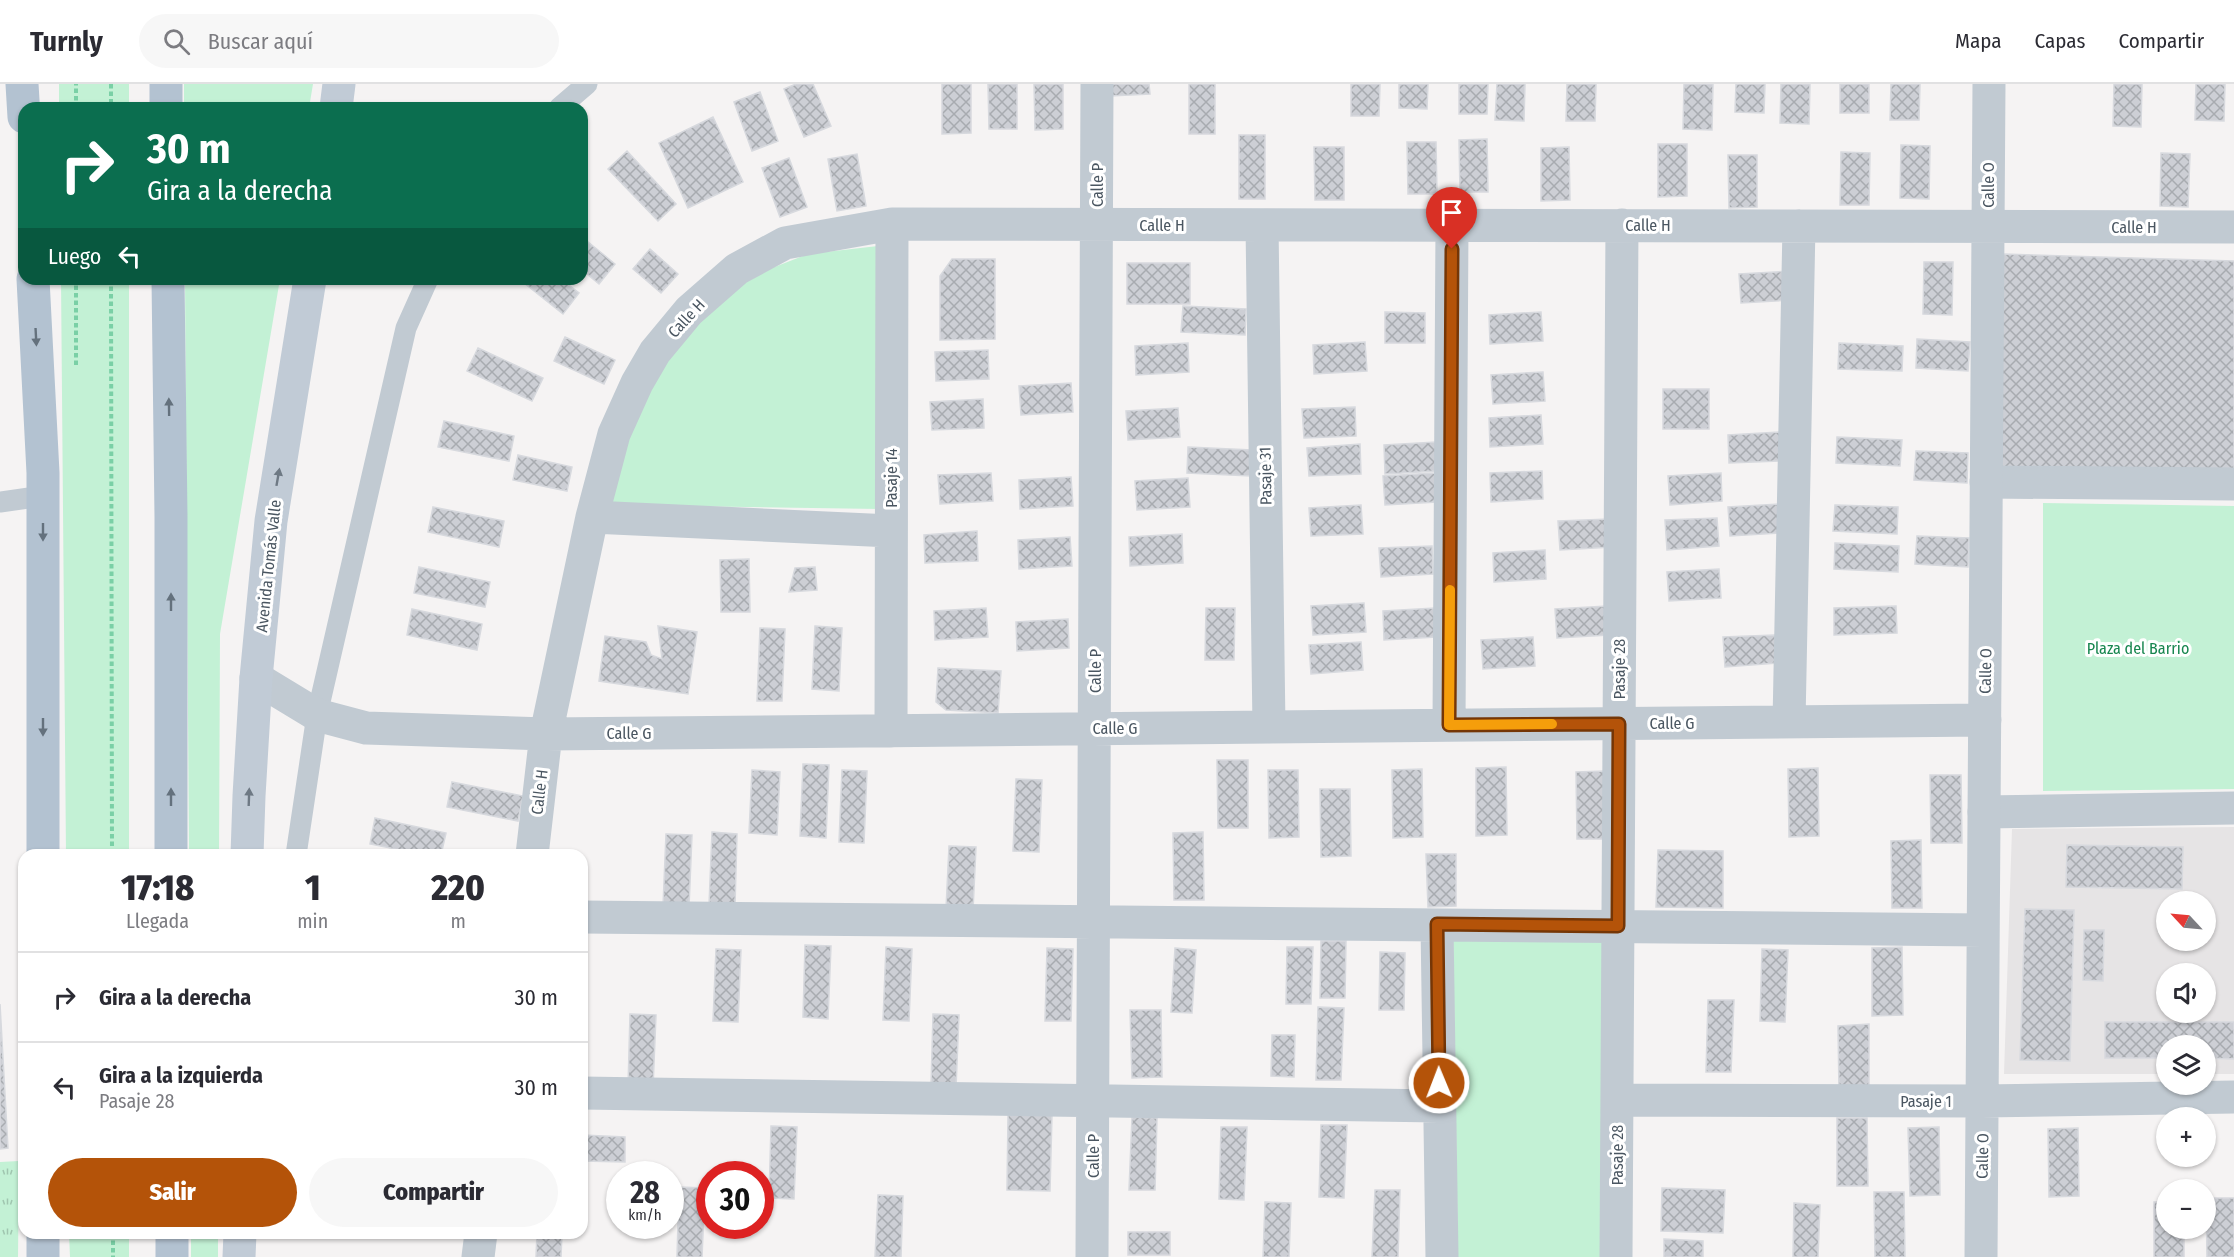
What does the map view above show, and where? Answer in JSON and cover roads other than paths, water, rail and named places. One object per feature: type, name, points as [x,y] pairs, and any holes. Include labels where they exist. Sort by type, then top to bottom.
[{"type":"main road","points":[[22,84],[23,102]]},
{"type":"main road","points":[[166,84],[166,102]]},
{"type":"main road","points":[[337,102],[339,84]]},
{"type":"main road","points":[[33,285],[43,496],[43,849]]},
{"type":"main road","points":[[168,285],[171,849]]},
{"type":"main road","name":"Avenida Tomás Valle","points":[[247,849],[256,678],[271,521],[309,285]]},
{"type":"main road","points":[[43,1239],[43,1257]]},
{"type":"main road","points":[[172,1239],[172,1257]]},
{"type":"street","name":"Calle P","points":[[1092,1257],[1097,84]]},
{"type":"street","name":"Calle O","points":[[1981,1257],[1989,84]]},
{"type":"street","name":"Calle H","points":[[533,849],[546,734],[592,517],[614,434],[637,382],[655,352],[689,311],[737,269],[785,243],[892,224],[2234,227]]},
{"type":"street","name":"Pasaje 14","points":[[891,731],[892,224]]},
{"type":"street","name":"Pasaje 31","points":[[1262,225],[1269,727]]},
{"type":"street","points":[[1449,725],[1452,225]]},
{"type":"street","name":"Pasaje 28","points":[[1616,1257],[1622,225]]},
{"type":"street","points":[[1789,722],[1799,226]]},
{"type":"street","points":[[1986,482],[2234,484]]},
{"type":"street","points":[[592,517],[891,531]]},
{"type":"street","name":"Calle G","points":[[256,678],[317,715],[366,728],[546,734],[1985,720]]},
{"type":"street","points":[[1984,812],[2234,808]]},
{"type":"street","points":[[588,917],[1983,930]]},
{"type":"street","points":[[1437,924],[1442,1257]]},
{"type":"street","points":[[588,1093],[1439,1106]]},
{"type":"street","name":"Pasaje 1","points":[[1617,1100],[1982,1101],[2234,1097]]},
{"type":"street","points":[[478,1257],[480,1239]]},
{"type":"lane","points":[[566,102],[587,84]]},
{"type":"lane","points":[[297,849],[317,715],[406,328],[425,285]]},
{"type":"lane","points":[[0,502],[43,496]]},
{"type":"park label","name":"Plaza del Barrio","points":[[2138,648]]}]
